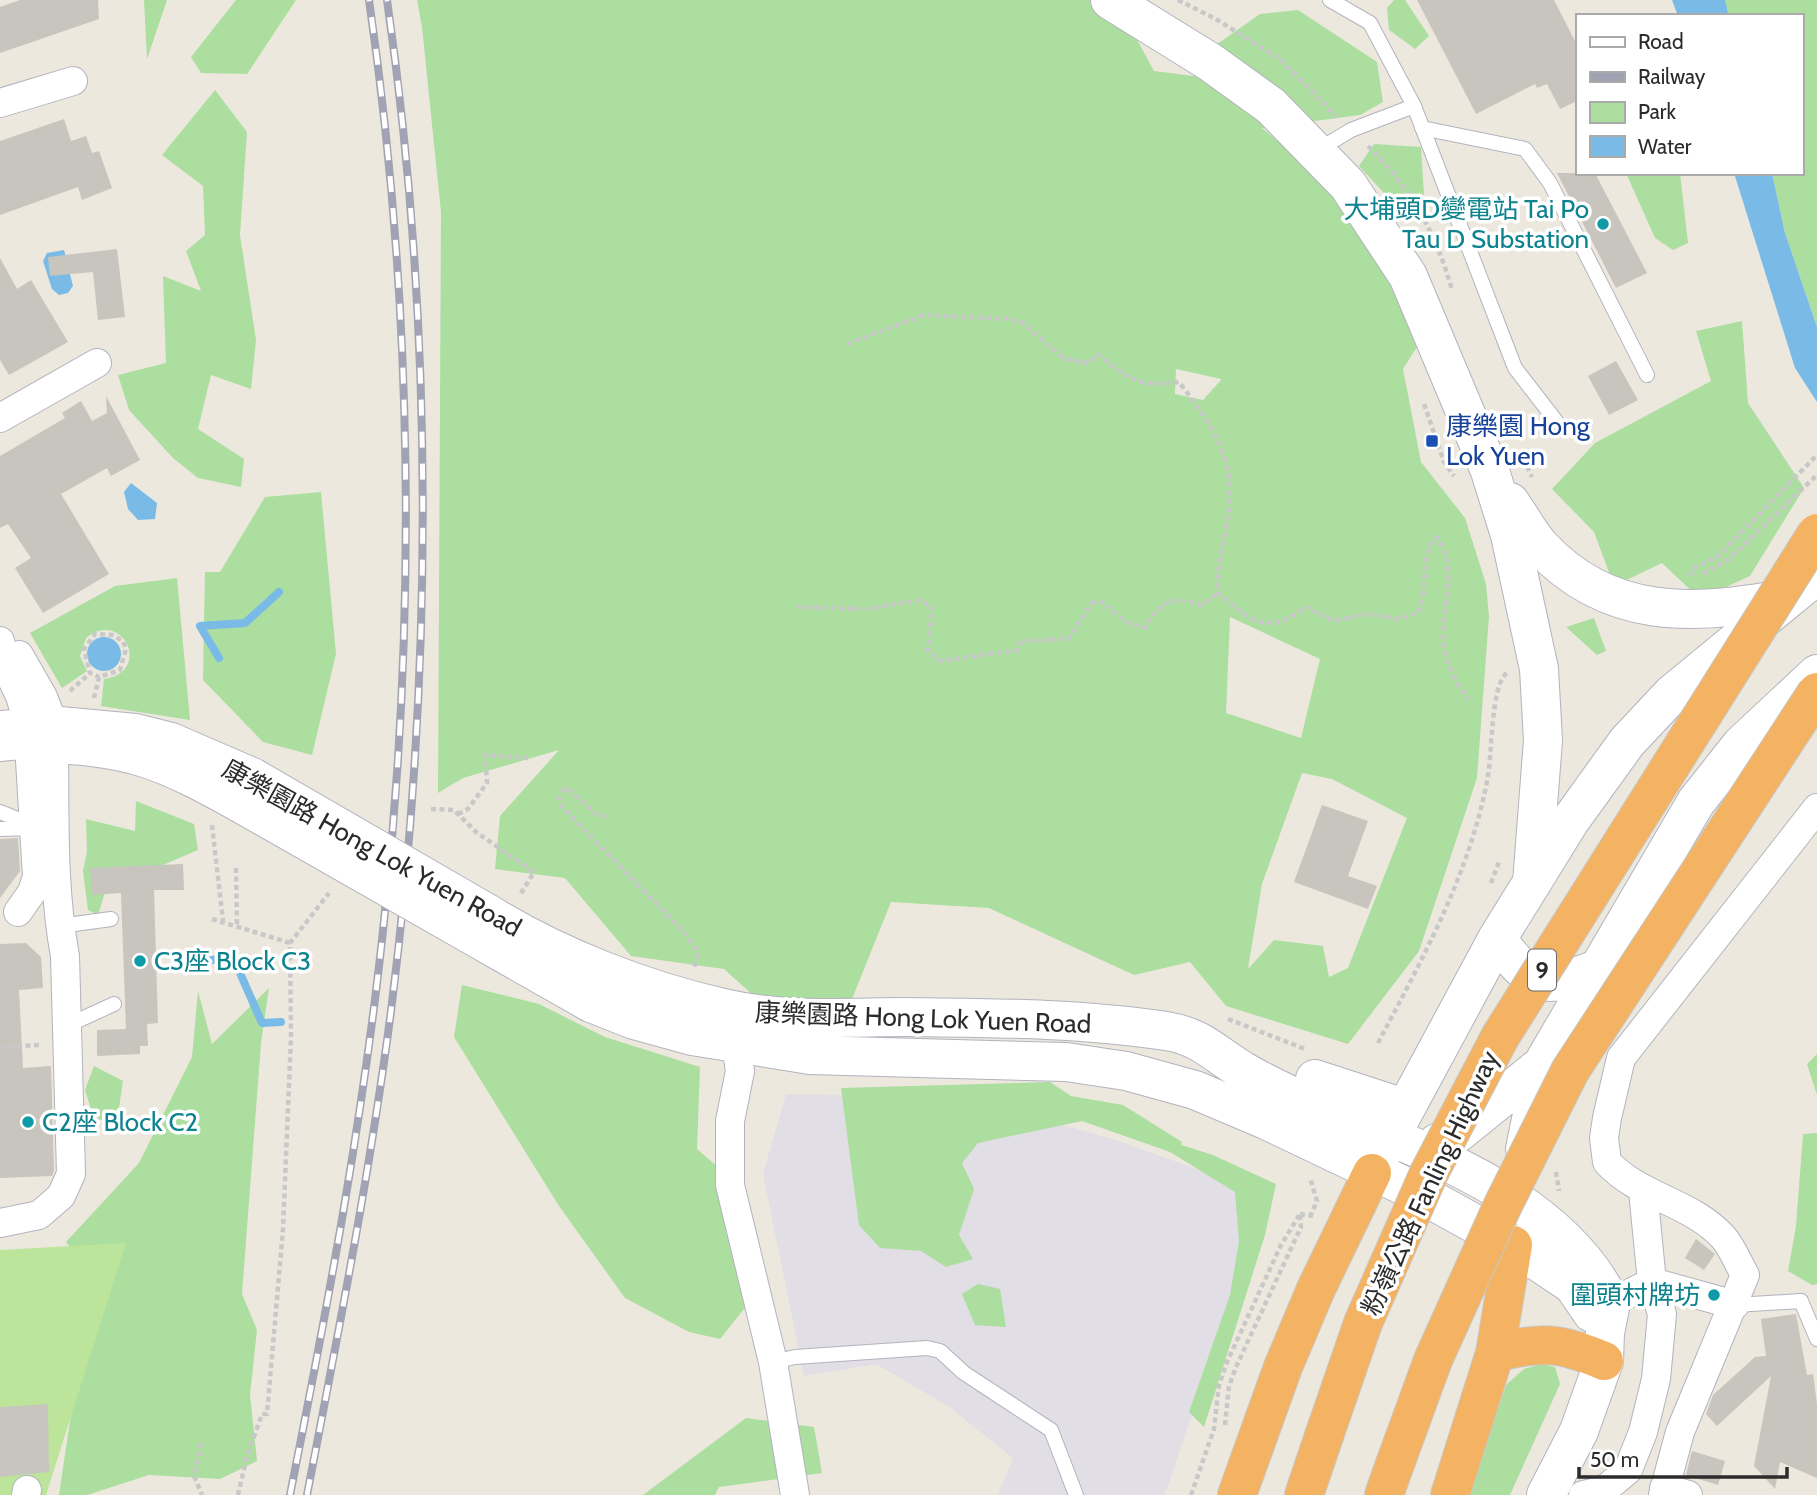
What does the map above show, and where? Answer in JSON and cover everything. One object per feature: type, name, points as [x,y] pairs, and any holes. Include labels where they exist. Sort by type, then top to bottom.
[{"type":"highway","name":"粉嶺公路 Fanling Highway","points":[[1304,1495],[1363,1323],[1429,1173],[1500,1037],[1817,533]]},
{"type":"highway","points":[[1389,1479],[1433,1360],[1502,1207],[1570,1071],[1817,692]]},
{"type":"highway","points":[[1237,1495],[1283,1367],[1315,1289],[1372,1172]]},
{"type":"highway","points":[[1450,1495],[1495,1353],[1513,1245]]},
{"type":"highway","points":[[1495,1353],[1530,1344],[1570,1346],[1607,1333]]},
{"type":"main road","points":[[1110,0],[1210,62],[1271,106],[1318,150],[1356,196],[1408,276],[1490,471],[1510,535],[1539,669],[1544,740],[1532,883]]},
{"type":"main road","points":[[1490,471],[1540,545],[1564,568],[1598,589],[1634,604],[1674,611],[1725,610],[1787,598]]},
{"type":"main road","points":[[1372,1172],[1407,1131],[1497,939],[1570,821],[1627,742],[1672,694],[1817,575]]},
{"type":"main road","points":[[1513,1245],[1527,1133],[1542,1065],[1696,803],[1718,772],[1761,724],[1817,674]]},
{"type":"main road","name":"康樂園路 Hong Lok Yuen Road","points":[[34,730],[96,727],[170,742],[236,799],[555,949],[623,976],[734,1027],[843,1057],[1038,1059],[1126,1071],[1229,1103],[1417,1192],[1513,1245],[1573,1285],[1607,1333]]},
{"type":"main road","points":[[1497,939],[1518,965],[1535,979],[1558,984],[1600,968]]},
{"type":"main road","name":"康樂園路 Hong Lok Yuen Road","points":[[734,1027],[845,1018],[1048,1019],[1171,1032],[1211,1045],[1247,1049],[1315,1079],[1407,1131]]},
{"type":"main road","points":[[1407,1131],[1458,1133],[1542,1065]]},
{"type":"main road","points":[[1407,1131],[1519,1205],[1594,1271],[1607,1333],[1579,1431],[1547,1495]]},
{"type":"street","points":[[0,103],[73,81]]},
{"type":"street","points":[[0,418],[97,363]]},
{"type":"street","points":[[0,1223],[39,1215],[61,1196],[71,1174],[65,956],[34,730],[5,665],[1,643]]},
{"type":"street","points":[[9,913],[32,892],[37,877],[29,828],[34,730]]},
{"type":"street","points":[[1672,1493],[1680,1432],[1735,1305],[1745,1275],[1724,1237],[1701,1219],[1643,1191],[1607,1162],[1604,1138],[1607,1118],[1621,1058],[1808,815],[1817,808]]},
{"type":"street","points":[[9,913],[60,926]]},
{"type":"street","points":[[734,1027],[740,1071],[730,1121],[730,1185],[773,1362],[795,1495]]},
{"type":"street","points":[[1583,1495],[1604,1490],[1628,1470],[1643,1432],[1661,1343],[1662,1314],[1652,1282],[1643,1191]]},
{"type":"street","points":[[1652,1282],[1735,1305]]},
{"type":"street","points":[[1607,1333],[1652,1282]]},
{"type":"lane","points":[[1330,0],[1370,23],[1414,106],[1515,368],[1556,421]]},
{"type":"lane","points":[[1318,150],[1351,130],[1414,106]]},
{"type":"lane","points":[[1422,128],[1525,149],[1550,183],[1647,375]]},
{"type":"lane","points":[[0,812],[29,828]]},
{"type":"lane","points":[[0,829],[29,828]]},
{"type":"lane","points":[[60,926],[111,919]]},
{"type":"lane","points":[[66,1035],[114,1004]]},
{"type":"lane","points":[[1735,1305],[1801,1301],[1816,1337]]},
{"type":"lane","points":[[773,1362],[795,1357],[927,1348],[940,1351],[964,1373],[1051,1430],[1076,1495]]},
{"type":"path","points":[[1177,0],[1216,19],[1281,60],[1330,110]]},
{"type":"path","points":[[847,344],[924,315],[1008,319],[1023,323],[1063,359],[1087,363],[1099,355],[1131,381],[1153,385],[1179,382],[1206,417],[1225,453],[1230,498],[1217,572],[1218,593],[1254,622],[1271,624],[1292,617],[1306,607],[1334,621],[1367,614],[1400,619],[1418,613],[1425,596],[1426,550],[1436,537],[1446,549],[1448,570],[1449,592],[1443,640],[1451,673],[1468,700]]},
{"type":"path","points":[[1689,586],[1692,569],[1717,557],[1817,455]]},
{"type":"path","points":[[1688,577],[1700,575],[1729,559],[1791,503],[1817,475]]},
{"type":"path","points":[[797,607],[868,609],[919,600],[932,607],[928,652],[942,661],[1017,650],[1021,641],[1068,639],[1092,603],[1102,602],[1126,622],[1144,628],[1154,612],[1171,599],[1181,598],[1202,605],[1218,593]]},
{"type":"path","points":[[95,634],[111,635],[123,641],[124,664],[120,670],[99,677],[90,673],[84,649],[95,634]]},
{"type":"path","points":[[1378,1042],[1421,961],[1455,886],[1488,778],[1497,687],[1504,674],[1516,670]]},
{"type":"path","points":[[34,730],[63,694],[75,689],[90,673]]},
{"type":"path","points":[[92,709],[99,677]]},
{"type":"path","points":[[458,814],[468,809],[487,783],[485,755],[528,758]]},
{"type":"path","points":[[606,816],[597,815],[569,790],[564,789],[559,797],[562,807],[686,934],[698,952],[694,973]]},
{"type":"path","points":[[223,921],[236,799]]},
{"type":"path","points":[[431,809],[454,810],[476,832],[534,872],[497,921]]},
{"type":"path","points":[[1487,890],[1502,853]]},
{"type":"path","points":[[236,868],[239,909],[236,925]]},
{"type":"path","points":[[238,1495],[247,1456],[262,1414],[267,1415],[284,1229],[291,1037],[290,943],[329,892]]},
{"type":"path","points":[[212,919],[290,943]]},
{"type":"path","points":[[0,1048],[66,1035]]},
{"type":"path","points":[[1303,1170],[1317,1192],[1317,1201],[1310,1217]]},
{"type":"path","points":[[1192,1495],[1214,1429],[1219,1385],[1227,1362],[1281,1245],[1300,1214],[1301,1227],[1229,1386],[1222,1435]]},
{"type":"path","points":[[201,1443],[194,1476],[202,1495]]},
{"type":"shaded area","points":[[786,1094],[960,1097],[1113,1139],[1266,1194],[1165,1495],[998,1495],[1013,1458],[948,1406],[876,1364],[804,1376],[763,1174]]},
{"type":"green space","points":[[144,0],[167,0],[147,59]]},
{"type":"green space","points":[[236,0],[296,0],[247,74],[201,73],[191,57]]},
{"type":"green space","points":[[417,0],[1102,0],[1134,34],[1154,71],[1193,76],[1210,49],[1260,14],[1298,10],[1377,62],[1383,102],[1360,115],[1262,128],[1332,186],[1424,336],[1403,369],[1421,462],[1465,518],[1486,584],[1489,616],[1477,778],[1419,951],[1348,1044],[1226,1006],[1190,962],[1134,975],[989,908],[891,902],[852,999],[827,1010],[754,996],[724,969],[631,956],[565,878],[495,869],[500,816],[559,750],[463,778],[438,793],[441,212]],"holes":[[[1176,369],[1221,379],[1221,380],[1203,400],[1175,394]],[[1230,617],[1320,659],[1301,738],[1226,713]],[[1302,773],[1332,779],[1407,818],[1348,968],[1329,977],[1323,946],[1274,940],[1248,969],[1262,884]]]},
{"type":"green space","points":[[1394,0],[1405,0],[1429,36],[1415,49],[1389,30],[1387,8]]},
{"type":"green space","points":[[1725,0],[1817,0],[1817,327],[1785,233],[1772,175],[1803,175],[1803,14],[1728,14]]},
{"type":"green space","points":[[215,90],[247,132],[240,235],[256,340],[251,389],[211,375],[198,429],[244,459],[241,487],[198,478],[173,458],[129,410],[118,375],[166,363],[163,276],[201,291],[186,251],[205,235],[203,186],[162,155]]},
{"type":"green space","points":[[1374,144],[1421,147],[1424,195],[1394,204],[1359,166]]},
{"type":"green space","points":[[1627,175],[1680,175],[1688,243],[1673,250],[1655,238]]},
{"type":"green space","points":[[1742,321],[1748,403],[1804,488],[1750,576],[1700,599],[1662,563],[1614,586],[1594,532],[1552,489],[1595,443],[1711,381],[1696,331]]},
{"type":"green space","points":[[321,492],[336,654],[312,755],[263,742],[203,680],[205,572],[220,572],[265,497]]},
{"type":"green space","points":[[177,578],[190,720],[101,706],[104,679],[119,674],[127,665],[130,655],[121,636],[111,631],[99,631],[86,638],[80,656],[87,671],[62,688],[30,633],[115,586]]},
{"type":"green space","points":[[1594,618],[1606,651],[1597,655],[1566,627]]},
{"type":"green space","points":[[136,801],[194,824],[198,850],[137,876],[109,879],[98,915],[88,910],[83,871],[87,851],[86,819],[135,831]]},
{"type":"green space","points":[[462,985],[539,1004],[605,1037],[700,1067],[697,1149],[743,1189],[748,1304],[720,1339],[689,1332],[625,1298],[559,1206],[454,1037]]},
{"type":"green space","points":[[269,988],[261,1043],[242,1294],[257,1330],[250,1395],[257,1461],[220,1479],[149,1475],[87,1495],[59,1495],[82,1340],[84,1264],[66,1242],[139,1163],[192,1057],[198,991],[212,1044]]},
{"type":"green space","points":[[1817,1054],[1817,1095],[1807,1064]]},
{"type":"green space","points":[[94,1066],[123,1081],[117,1122],[94,1119],[85,1090]]},
{"type":"green space","points":[[1050,1082],[1071,1096],[1123,1105],[1182,1142],[1181,1145],[1213,1155],[1276,1184],[1265,1235],[1204,1427],[1189,1412],[1230,1295],[1239,1241],[1235,1192],[1170,1152],[1082,1121],[978,1143],[962,1163],[974,1189],[959,1235],[973,1259],[946,1267],[921,1251],[880,1248],[859,1225],[841,1088]]},
{"type":"green space","points":[[1817,1133],[1817,1284],[1812,1285],[1788,1271],[1796,1226],[1803,1134]]},
{"type":"green space","points":[[126,1243],[46,1495],[0,1495],[0,1250]]},
{"type":"green space","points":[[978,1284],[1000,1289],[1006,1327],[975,1325],[962,1294]]},
{"type":"green space","points":[[1542,1364],[1555,1367],[1560,1384],[1510,1495],[1469,1495],[1506,1385],[1524,1369]]},
{"type":"green space","points":[[746,1418],[814,1427],[822,1473],[719,1487],[715,1495],[643,1495]]},
{"type":"water","points":[[1672,0],[1725,0],[1728,14],[1677,14]]},
{"type":"water","points":[[1735,175],[1772,175],[1785,233],[1817,327],[1817,402],[1795,368]]},
{"type":"water","points":[[64,250],[73,286],[68,293],[59,295],[52,289],[43,261],[47,253]]},
{"type":"water","points":[[131,483],[157,503],[155,519],[138,520],[128,509],[124,492]]},
{"type":"water","points":[[104,637],[116,642],[121,654],[116,666],[104,671],[92,666],[87,654],[92,642]]},
{"type":"building","points":[[20,0],[98,0],[99,19],[0,53],[0,7]]},
{"type":"building","points":[[1417,0],[1554,0],[1576,43],[1576,101],[1560,109],[1547,84],[1537,88],[1535,84],[1476,114]]},
{"type":"building","points":[[64,119],[71,141],[86,136],[92,153],[99,151],[112,188],[82,200],[78,187],[0,215],[0,141]]},
{"type":"building","name":"大埔頭D變電站 Tai Po Tau D Substation","points":[[1557,173],[1596,175],[1647,273],[1616,288]]},
{"type":"building","points":[[117,249],[125,317],[98,320],[93,272],[50,276],[48,257]]},
{"type":"building","points":[[0,258],[17,289],[31,280],[68,342],[9,375],[0,360]]},
{"type":"building","points":[[1616,361],[1638,400],[1609,415],[1588,376]]},
{"type":"building","points":[[106,396],[140,460],[111,476],[107,468],[61,494],[109,574],[43,613],[15,568],[31,558],[8,524],[0,528],[0,456],[65,418],[62,413],[81,401],[92,421],[107,413]]},
{"type":"building","points":[[1322,805],[1368,821],[1348,876],[1377,886],[1368,909],[1294,882]]},
{"type":"building","points":[[18,838],[20,871],[0,898],[0,839]]},
{"type":"building","name":"C3座 Block C3","points":[[183,864],[184,890],[154,890],[158,1023],[147,1024],[148,1046],[140,1046],[140,1054],[97,1056],[97,1030],[126,1029],[121,893],[92,895],[90,868]]},
{"type":"building","name":"C2座 Block C2","points":[[26,943],[41,957],[43,988],[19,990],[23,1068],[51,1066],[54,1171],[52,1176],[0,1178],[0,944]]},
{"type":"building","points":[[1696,1239],[1715,1254],[1704,1270],[1685,1258]]},
{"type":"building","points":[[1796,1314],[1807,1375],[1813,1374],[1817,1404],[1817,1478],[1780,1462],[1775,1489],[1754,1466],[1771,1376],[1717,1426],[1706,1414],[1713,1395],[1755,1357],[1766,1356],[1761,1319]]},
{"type":"building","points":[[48,1404],[49,1472],[0,1477],[0,1407]]},
{"type":"building","points":[[1692,1451],[1725,1461],[1718,1485],[1686,1475]]},
{"type":"waterway","points":[[219,658],[200,626],[245,623],[279,592]]},
{"type":"waterway","points":[[205,961],[233,957],[262,1023],[281,1022]]},
{"type":"railway","points":[[290,1495],[331,1280],[366,1065],[384,921],[402,691],[405,575],[402,344],[384,114],[369,0]]},
{"type":"railway","points":[[307,1495],[353,1253],[383,1072],[405,886],[415,759],[423,505],[420,378],[414,251],[403,125],[387,0]]},
{"type":"place","name":"大埔頭D變電站 Tai Po Tau D Substation","points":[[1603,224]]},
{"type":"place","name":"康樂園 Hong Lok Yuen","points":[[1432,441]]},
{"type":"place","name":"C3座 Block C3","points":[[140,961]]},
{"type":"place","name":"C2座 Block C2","points":[[28,1122]]},
{"type":"place","name":"圍頭村牌坊","points":[[1714,1295]]}]
